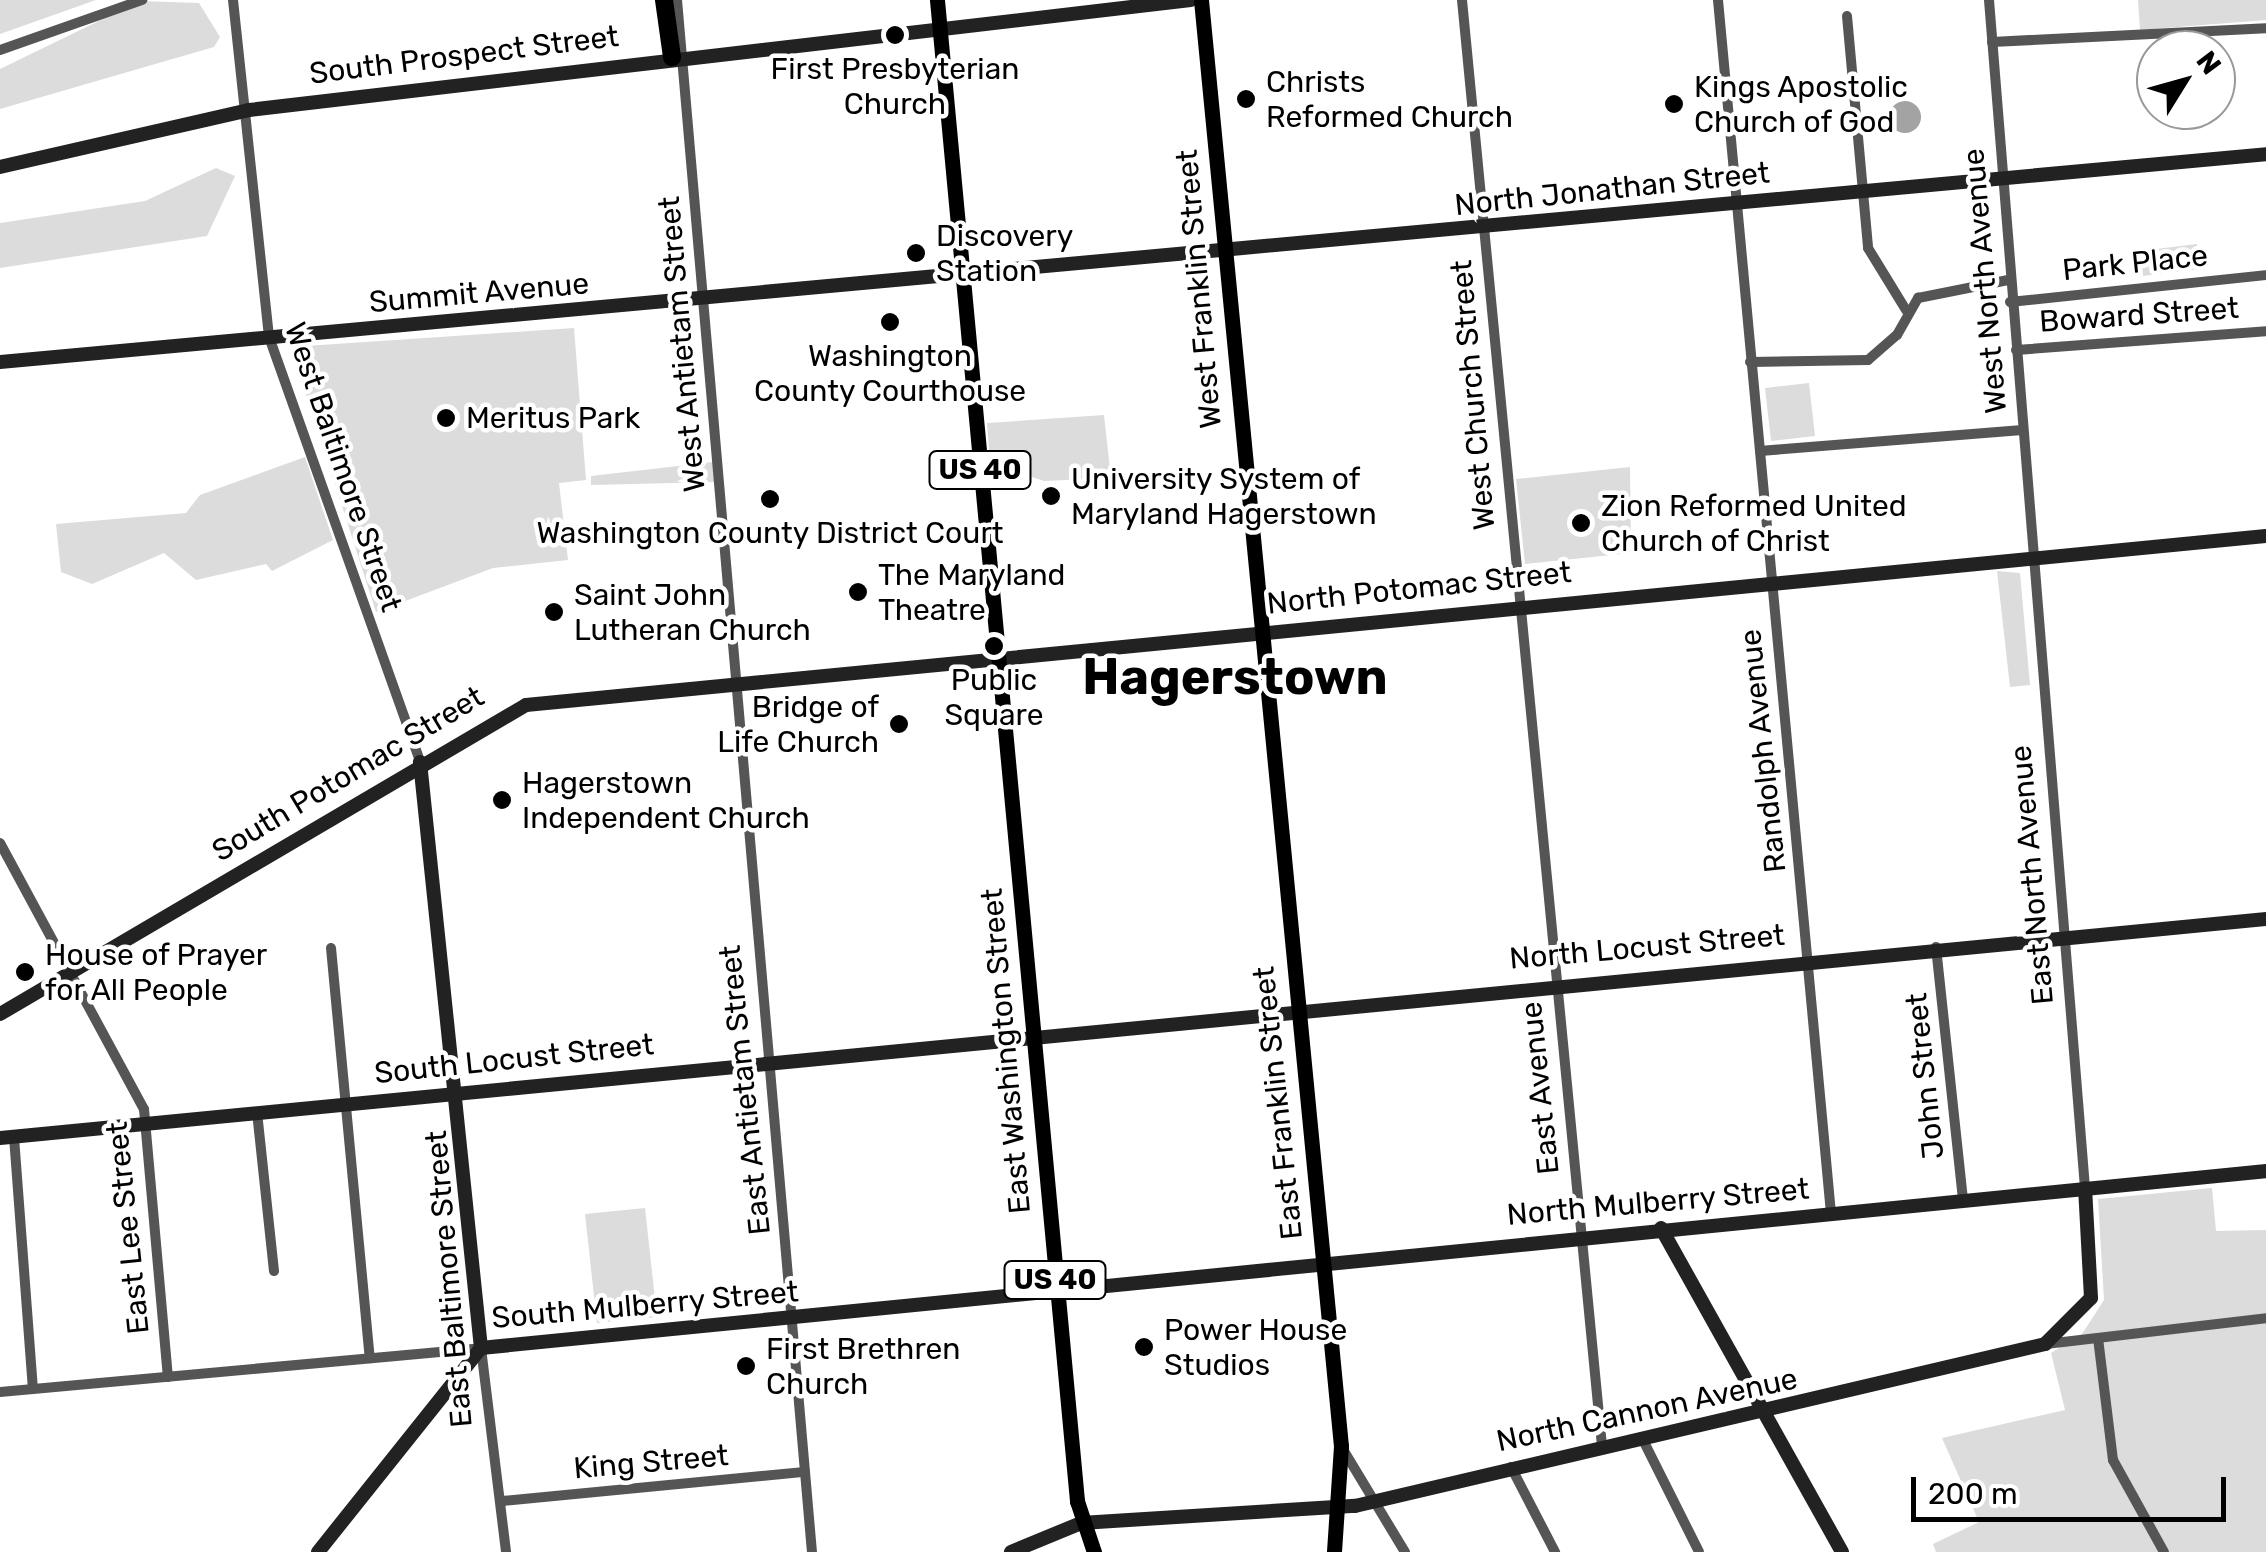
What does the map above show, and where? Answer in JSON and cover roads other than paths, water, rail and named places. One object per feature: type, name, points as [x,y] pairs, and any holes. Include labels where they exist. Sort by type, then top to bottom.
[{"type":"highway","points":[[664,0],[672,57]]},
{"type":"main road","name":"US 40","points":[[937,0],[997,660]]},
{"type":"main road","name":"South Prospect Street","points":[[0,166],[249,110],[940,24],[1191,0]]},
{"type":"main road","name":"West Franklin Street","points":[[1201,0],[1259,632]]},
{"type":"main road","name":"North Jonathan Street","points":[[963,280],[2266,154]]},
{"type":"main road","name":"Summit Avenue","points":[[0,362],[963,280]]},
{"type":"main road","name":"North Potomac Street","points":[[997,660],[1770,581],[2266,536]]},
{"type":"main road","name":"East Franklin Street","points":[[1259,632],[1340,1446]]},
{"type":"main road","name":"South Potomac Street","points":[[0,1014],[420,762],[526,705],[997,660]]},
{"type":"main road","name":"East Washington Street","points":[[997,660],[1081,1524],[1094,1552]]},
{"type":"main road","name":"East Baltimore Street","points":[[420,762],[459,1092],[481,1348]]},
{"type":"main road","name":"North Locust Street","points":[[1033,1036],[1936,946],[2266,919]]},
{"type":"main road","name":"South Locust Street","points":[[7,1138],[1033,1036]]},
{"type":"main road","name":"North Mulberry Street","points":[[1056,1289],[2266,1171]]},
{"type":"main road","name":"North Cannon Avenue","points":[[1011,1552],[1081,1524],[1342,1508],[1602,1446],[1770,1412],[2045,1344],[2080,1319],[2092,1298],[2085,1188]]},
{"type":"main road","points":[[1661,1228],[1770,1412],[1842,1552]]},
{"type":"main road","name":"South Mulberry Street","points":[[481,1348],[1056,1289]]},
{"type":"main road","points":[[318,1552],[481,1348]]},
{"type":"main road","points":[[1334,1552],[1342,1508],[1340,1446]]},
{"type":"street","points":[[0,50],[142,0]]},
{"type":"street","name":"West Baltimore Street","points":[[233,0],[249,110],[269,337],[420,762]]},
{"type":"street","name":"West Antietam Street","points":[[677,0],[739,684]]},
{"type":"street","name":"West Church Street","points":[[1462,0],[1517,606]]},
{"type":"street","name":"Randolph Avenue","points":[[1718,0],[1831,1214]]},
{"type":"street","name":"West North Avenue","points":[[1990,0],[2028,558]]},
{"type":"street","points":[[1847,16],[1862,192],[1875,271],[1906,310]]},
{"type":"street","points":[[1992,42],[2266,28]]},
{"type":"street","name":"Park Place","points":[[2010,302],[2266,275]]},
{"type":"street","points":[[1750,362],[1868,360],[1897,335],[1906,310],[1940,289],[2008,280]]},
{"type":"street","name":"Boward Street","points":[[2016,350],[2266,331]]},
{"type":"street","points":[[1760,451],[2022,430]]},
{"type":"street","name":"East North Avenue","points":[[2028,558],[2085,1188]]},
{"type":"street","name":"East Avenue","points":[[1517,606],[1602,1446]]},
{"type":"street","name":"East Antietam Street","points":[[739,684],[766,1062],[812,1552]]},
{"type":"street","name":"East Lee Street","points":[[0,843],[148,1124],[168,1377]]},
{"type":"street","name":"John Street","points":[[1936,946],[1962,1201]]},
{"type":"street","points":[[331,948],[370,1358]]},
{"type":"street","points":[[257,1112],[274,1271]]},
{"type":"street","points":[[7,1138],[33,1388]]},
{"type":"street","points":[[2045,1344],[2266,1318]]},
{"type":"street","points":[[2098,1338],[2113,1460],[2164,1552]]},
{"type":"street","name":"South Mulberry Street","points":[[0,1392],[481,1348]]},
{"type":"street","name":"East Baltimore Street","points":[[481,1348],[506,1552]]},
{"type":"street","points":[[1642,1438],[1699,1552]]},
{"type":"street","name":"East Franklin Street","points":[[1340,1446],[1404,1552]]},
{"type":"street","points":[[1512,1467],[1554,1552]]},
{"type":"street","name":"King Street","points":[[502,1501],[804,1472]]},
{"type":"place","name":"First Presbyterian Church","points":[[895,35]]},
{"type":"place","name":"Christs Reformed Church","points":[[1246,99]]},
{"type":"place","name":"Kings Apostolic Church of God","points":[[1674,104]]},
{"type":"place","name":"Discovery Station","points":[[916,253]]},
{"type":"place","name":"Washington County Courthouse","points":[[890,322]]},
{"type":"place","name":"Meritus Park","points":[[446,418]]},
{"type":"place","name":"University System of Maryland Hagerstown","points":[[1051,496]]},
{"type":"place","name":"Washington County District Court","points":[[770,499]]},
{"type":"place","name":"Zion Reformed United Church of Christ","points":[[1581,523]]},
{"type":"place","name":"The Maryland Theatre","points":[[858,592]]},
{"type":"place","name":"Saint John Lutheran Church","points":[[554,612]]},
{"type":"place","name":"Public Square","points":[[994,646]]},
{"type":"place","name":"Bridge of Life Church","points":[[899,724]]},
{"type":"place","name":"Hagerstown Independent Church","points":[[502,800]]},
{"type":"place","name":"House of Prayer for All People","points":[[25,972]]},
{"type":"place","name":"Power House Studios","points":[[1144,1347]]},
{"type":"place","name":"First Brethren Church","points":[[746,1366]]},
{"type":"district","name":"Hagerstown","points":[[1235,678]]}]
